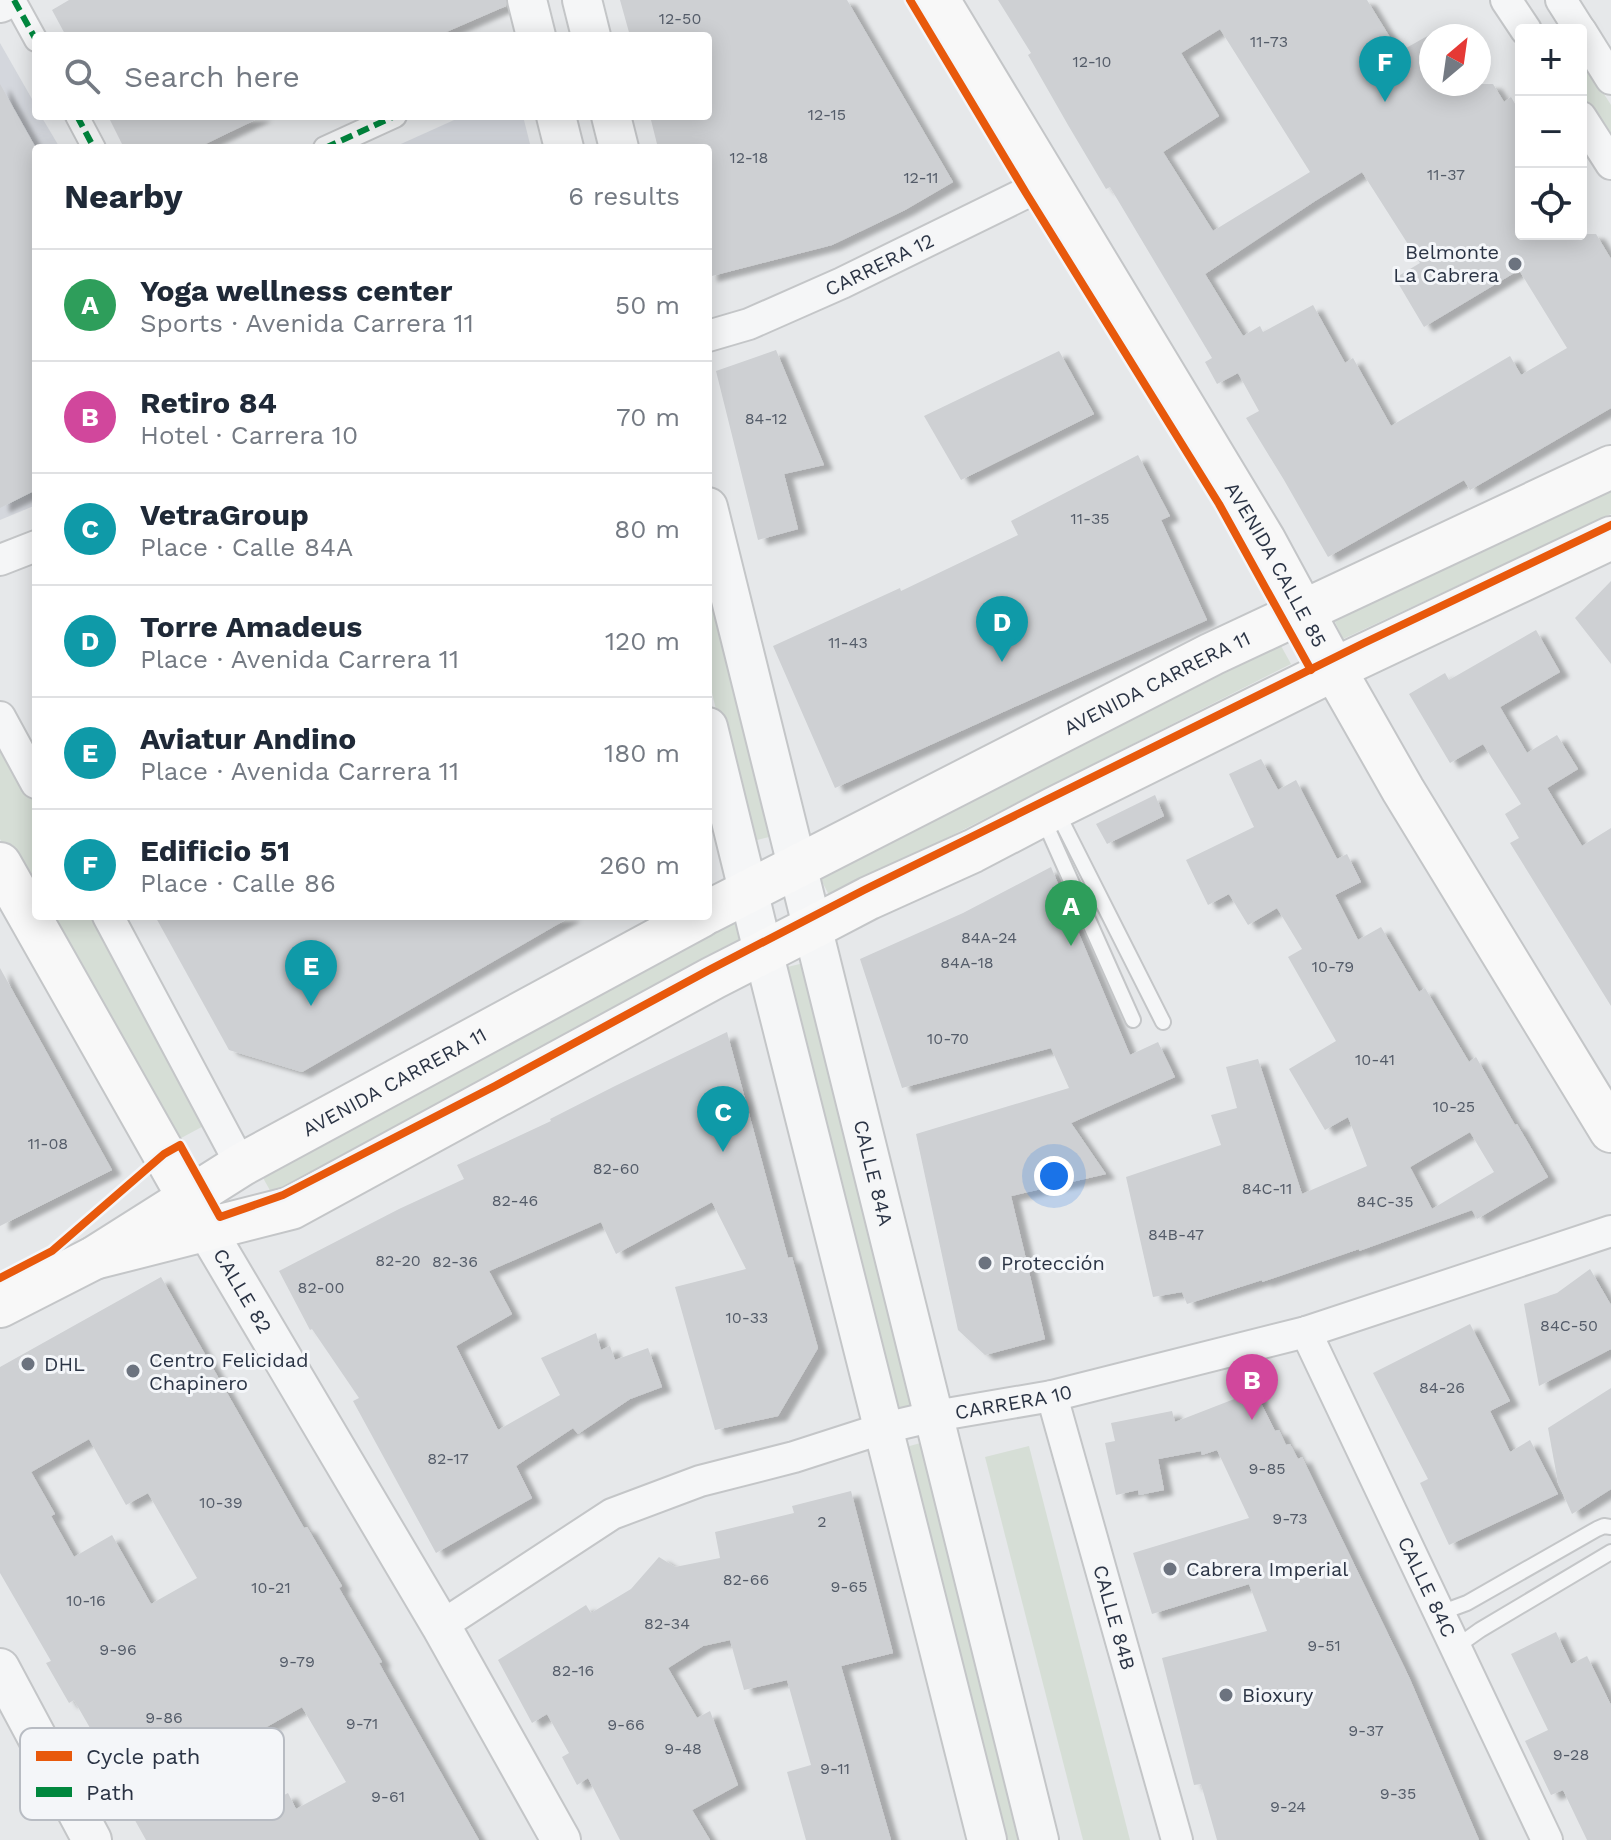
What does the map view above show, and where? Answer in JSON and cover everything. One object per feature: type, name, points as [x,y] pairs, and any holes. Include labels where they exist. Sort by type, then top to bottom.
[{"type":"main road","name":"AVENIDA CALLE 85","points":[[938,0],[1264,540],[1403,790],[1611,1131]]},
{"type":"main road","name":"AVENIDA CARRERA 11","points":[[712,910],[1212,654],[1611,467]]},
{"type":"main road","name":"AVENIDA CARRERA 11","points":[[0,1306],[94,1258],[198,1214],[291,1208],[869,898],[973,851],[1334,669],[1611,538]]},
{"type":"main road","name":"CALLE 82","points":[[0,864],[198,1214]]},
{"type":"main road","name":"AVENIDA CARRERA 11","points":[[198,1214],[241,1165],[694,920]]},
{"type":"street","points":[[0,3],[6,0]]},
{"type":"street","points":[[14,0],[32,33]]},
{"type":"street","points":[[527,0],[535,32]]},
{"type":"street","points":[[582,0],[590,32]]},
{"type":"street","points":[[1506,0],[1522,24]]},
{"type":"street","points":[[1561,0],[1576,24]]},
{"type":"street","points":[[1587,41],[1611,79]]},
{"type":"street","points":[[79,120],[92,144]]},
{"type":"street","points":[[334,144],[386,120]]},
{"type":"street","points":[[557,120],[563,144]]},
{"type":"street","points":[[612,120],[618,144]]},
{"type":"street","points":[[1587,126],[1611,164]]},
{"type":"street","name":"CARRERA 12","points":[[712,335],[749,324],[842,283],[1048,182]]},
{"type":"street","name":"CALLE 84A","points":[[712,523],[1039,1840]]},
{"type":"street","points":[[0,560],[32,548]]},
{"type":"street","points":[[0,717],[32,776]]},
{"type":"street","points":[[712,743],[987,1840]]},
{"type":"street","points":[[110,920],[241,1165]]},
{"type":"street","name":"CALLE 82","points":[[198,1214],[441,1626],[561,1840]]},
{"type":"street","name":"CARRERA 10","points":[[441,1626],[612,1514],[700,1481],[794,1457],[884,1428],[1052,1396],[1306,1332],[1611,1231]]},
{"type":"street","name":"CALLE 84C","points":[[1306,1332],[1547,1840]]},
{"type":"street","name":"CALLE 84B","points":[[1052,1396],[1177,1840]]},
{"type":"street","points":[[6,1694],[26,1728]]},
{"type":"street","points":[[80,1820],[92,1840]]},
{"type":"lane","points":[[1046,813],[1046,825],[1133,1020]]},
{"type":"lane","points":[[1046,813],[1163,1022]]},
{"type":"lane","points":[[1440,1613],[1467,1603],[1597,1529],[1611,1527]]},
{"type":"lane","points":[[1456,1647],[1611,1552]]},
{"type":"shaded area","points":[[0,43],[32,99],[32,120],[43,120],[58,144],[32,144],[32,507],[0,520]]},
{"type":"shaded area","points":[[1587,67],[1611,105],[1611,139],[1587,101]]},
{"type":"shaded area","points":[[454,120],[524,120],[530,144],[401,144]]},
{"type":"shaded area","points":[[1611,477],[1611,514],[1343,639],[1329,609]]},
{"type":"shaded area","points":[[712,576],[777,835],[749,842],[712,693]]},
{"type":"shaded area","points":[[1275,635],[1291,664],[830,897],[815,868]]},
{"type":"shaded area","points":[[0,742],[32,799],[32,897],[0,839]]},
{"type":"shaded area","points":[[738,908],[746,941],[272,1194],[257,1167]]},
{"type":"shaded area","points":[[45,920],[99,920],[211,1122],[170,1144]]},
{"type":"shaded area","points":[[804,963],[914,1405],[889,1411],[779,969]]},
{"type":"shaded area","points":[[924,1442],[1026,1840],[999,1840],[899,1449]]},
{"type":"shaded area","points":[[1029,1446],[1130,1840],[1083,1840],[985,1457]]},
{"type":"building","points":[[69,0],[506,0],[506,6],[446,32],[64,32],[52,10]]},
{"type":"building","points":[[620,0],[847,0],[953,182],[905,210],[832,245],[712,276],[712,144],[657,144],[651,120],[712,120],[712,32],[629,32]]},
{"type":"building","points":[[998,0],[1367,0],[1399,52],[1419,41],[1419,96],[1491,96],[1493,84],[1504,102],[1511,97],[1515,104],[1515,240],[1587,240],[1587,234],[1596,234],[1611,259],[1611,408],[1470,490],[1464,480],[1328,557],[1246,418],[1259,411],[1238,373],[1217,384],[1205,362],[1212,358],[1110,187],[1106,189],[1028,55],[1031,53]],"holes":[[[1220,29],[1310,172],[1213,231],[1163,152],[1219,116],[1181,53]],[[1362,172],[1420,263],[1395,278],[1424,327],[1519,270],[1567,348],[1521,375],[1510,356],[1391,426],[1353,358],[1345,363],[1313,305],[1263,332],[1260,326],[1243,336],[1205,274]]]},
{"type":"building","points":[[0,84],[34,144],[32,492],[0,508]]},
{"type":"building","points":[[110,120],[255,120],[205,144],[122,144]]},
{"type":"building","points":[[776,350],[824,465],[784,474],[798,529],[758,540],[716,371]]},
{"type":"building","points":[[1059,351],[1094,414],[961,480],[924,416]]},
{"type":"building","points":[[1138,455],[1170,516],[1161,520],[1207,620],[835,788],[773,646],[900,588],[901,591],[1018,535],[1011,521]]},
{"type":"building","points":[[1611,581],[1611,664],[1575,618]]},
{"type":"building","points":[[1536,630],[1560,672],[1500,707],[1527,753],[1557,735],[1578,769],[1547,788],[1582,846],[1611,828],[1611,1006],[1510,843],[1519,838],[1505,814],[1521,804],[1483,744],[1450,763],[1409,694],[1445,673],[1449,680]]},
{"type":"building","points":[[1261,759],[1278,790],[1296,780],[1337,859],[1347,854],[1361,882],[1335,895],[1358,940],[1381,927],[1419,992],[1425,988],[1469,1062],[1476,1057],[1548,1177],[1477,1219],[1472,1210],[1359,1251],[1187,1304],[1182,1292],[1153,1297],[1126,1177],[1221,1145],[1211,1115],[1237,1108],[1226,1067],[1258,1059],[1302,1194],[1367,1166],[1348,1117],[1325,1130],[1289,1069],[1336,1041],[1288,957],[1302,949],[1277,908],[1248,925],[1229,894],[1208,905],[1186,860],[1254,827],[1229,774]],"holes":[[[1470,1132],[1494,1172],[1432,1209],[1410,1167]]]},
{"type":"building","points":[[1155,795],[1164,816],[1107,844],[1096,824]]},
{"type":"building","points":[[1051,867],[1130,1055],[1158,1042],[1175,1077],[1071,1123],[1106,1174],[1011,1196],[1045,1339],[985,1355],[958,1330],[916,1134],[1069,1088],[1051,1048],[902,1088],[860,959],[963,913]]},
{"type":"building","points":[[157,920],[565,920],[302,1072],[229,1050]]},
{"type":"building","points":[[0,968],[112,1170],[0,1226]]},
{"type":"building","points":[[727,1032],[788,1258],[792,1257],[818,1348],[778,1416],[715,1430],[675,1287],[746,1269],[712,1202],[616,1254],[601,1222],[489,1271],[512,1314],[456,1346],[498,1430],[560,1395],[541,1358],[596,1333],[601,1350],[610,1346],[615,1360],[648,1348],[662,1387],[630,1399],[578,1434],[573,1428],[516,1466],[532,1498],[436,1553],[353,1401],[359,1398],[310,1330],[279,1271],[464,1179],[457,1165]]},
{"type":"building","points":[[1590,1269],[1611,1305],[1611,1349],[1539,1386],[1524,1304],[1557,1293]]},
{"type":"building","points":[[161,1277],[304,1528],[307,1527],[342,1586],[339,1588],[382,1662],[379,1663],[479,1840],[146,1840],[135,1820],[284,1820],[284,1795],[288,1793],[296,1809],[346,1782],[302,1707],[265,1728],[90,1728],[74,1700],[69,1703],[46,1663],[51,1661],[0,1573],[0,1367]],"holes":[[[89,1439],[126,1505],[148,1493],[197,1578],[151,1604],[112,1535],[74,1557],[51,1516],[55,1514],[31,1472]]]},
{"type":"building","points":[[1470,1324],[1510,1401],[1490,1411],[1510,1452],[1530,1440],[1558,1494],[1449,1545],[1420,1483],[1428,1479],[1373,1373]]},
{"type":"building","points":[[1611,1388],[1611,1489],[1572,1514],[1558,1483],[1548,1428]]},
{"type":"building","points":[[1255,1391],[1275,1431],[1279,1430],[1298,1459],[1302,1457],[1409,1677],[1479,1840],[1217,1840],[1201,1784],[1194,1785],[1162,1658],[1267,1631],[1249,1584],[1152,1614],[1133,1553],[1249,1518],[1217,1450],[1202,1455],[1201,1451],[1158,1459],[1164,1490],[1139,1495],[1138,1490],[1116,1495],[1105,1443],[1115,1441],[1111,1423],[1172,1411],[1175,1422]]},
{"type":"building","points":[[851,1491],[893,1653],[841,1666],[891,1840],[806,1840],[787,1772],[811,1765],[787,1680],[744,1690],[730,1640],[703,1646],[668,1668],[697,1718],[710,1711],[738,1785],[692,1810],[710,1840],[620,1840],[588,1778],[577,1785],[562,1757],[569,1753],[547,1714],[532,1723],[498,1660],[586,1605],[591,1613],[631,1589],[659,1557],[675,1567],[720,1558],[715,1532],[794,1513],[792,1506]]},
{"type":"building","points":[[1556,1632],[1571,1664],[1587,1656],[1611,1705],[1611,1840],[1587,1840],[1563,1790],[1551,1795],[1525,1741],[1548,1730],[1511,1654]]},
{"type":"marked path","points":[[14,0],[32,33]]},
{"type":"marked path","points":[[79,120],[92,144]]},
{"type":"marked path","points":[[334,144],[386,120]]},
{"type":"cycle path","points":[[910,0],[1219,504],[1311,670]]},
{"type":"cycle path","points":[[0,1278],[52,1251],[164,1154],[180,1145],[220,1217],[283,1195],[864,890],[1364,643],[1611,525]]},
{"type":"place","name":"Edificio 51","points":[[1385,102]]},
{"type":"place","name":"Belmonte La Cabrera","points":[[1515,264]]},
{"type":"place","name":"Torre Amadeus","points":[[1002,662]]},
{"type":"place","name":"Yoga wellness center","points":[[1071,946]]},
{"type":"place","name":"Aviatur Andino","points":[[311,1006]]},
{"type":"place","name":"VetraGroup","points":[[723,1152]]},
{"type":"place","name":"Protección","points":[[985,1263]]},
{"type":"place","name":"DHL","points":[[28,1364]]},
{"type":"place","name":"Centro Felicidad Chapinero","points":[[133,1371]]},
{"type":"place","name":"Retiro 84","points":[[1252,1420]]},
{"type":"place","name":"Cabrera Imperial","points":[[1170,1569]]},
{"type":"place","name":"Bioxury","points":[[1226,1695]]}]
